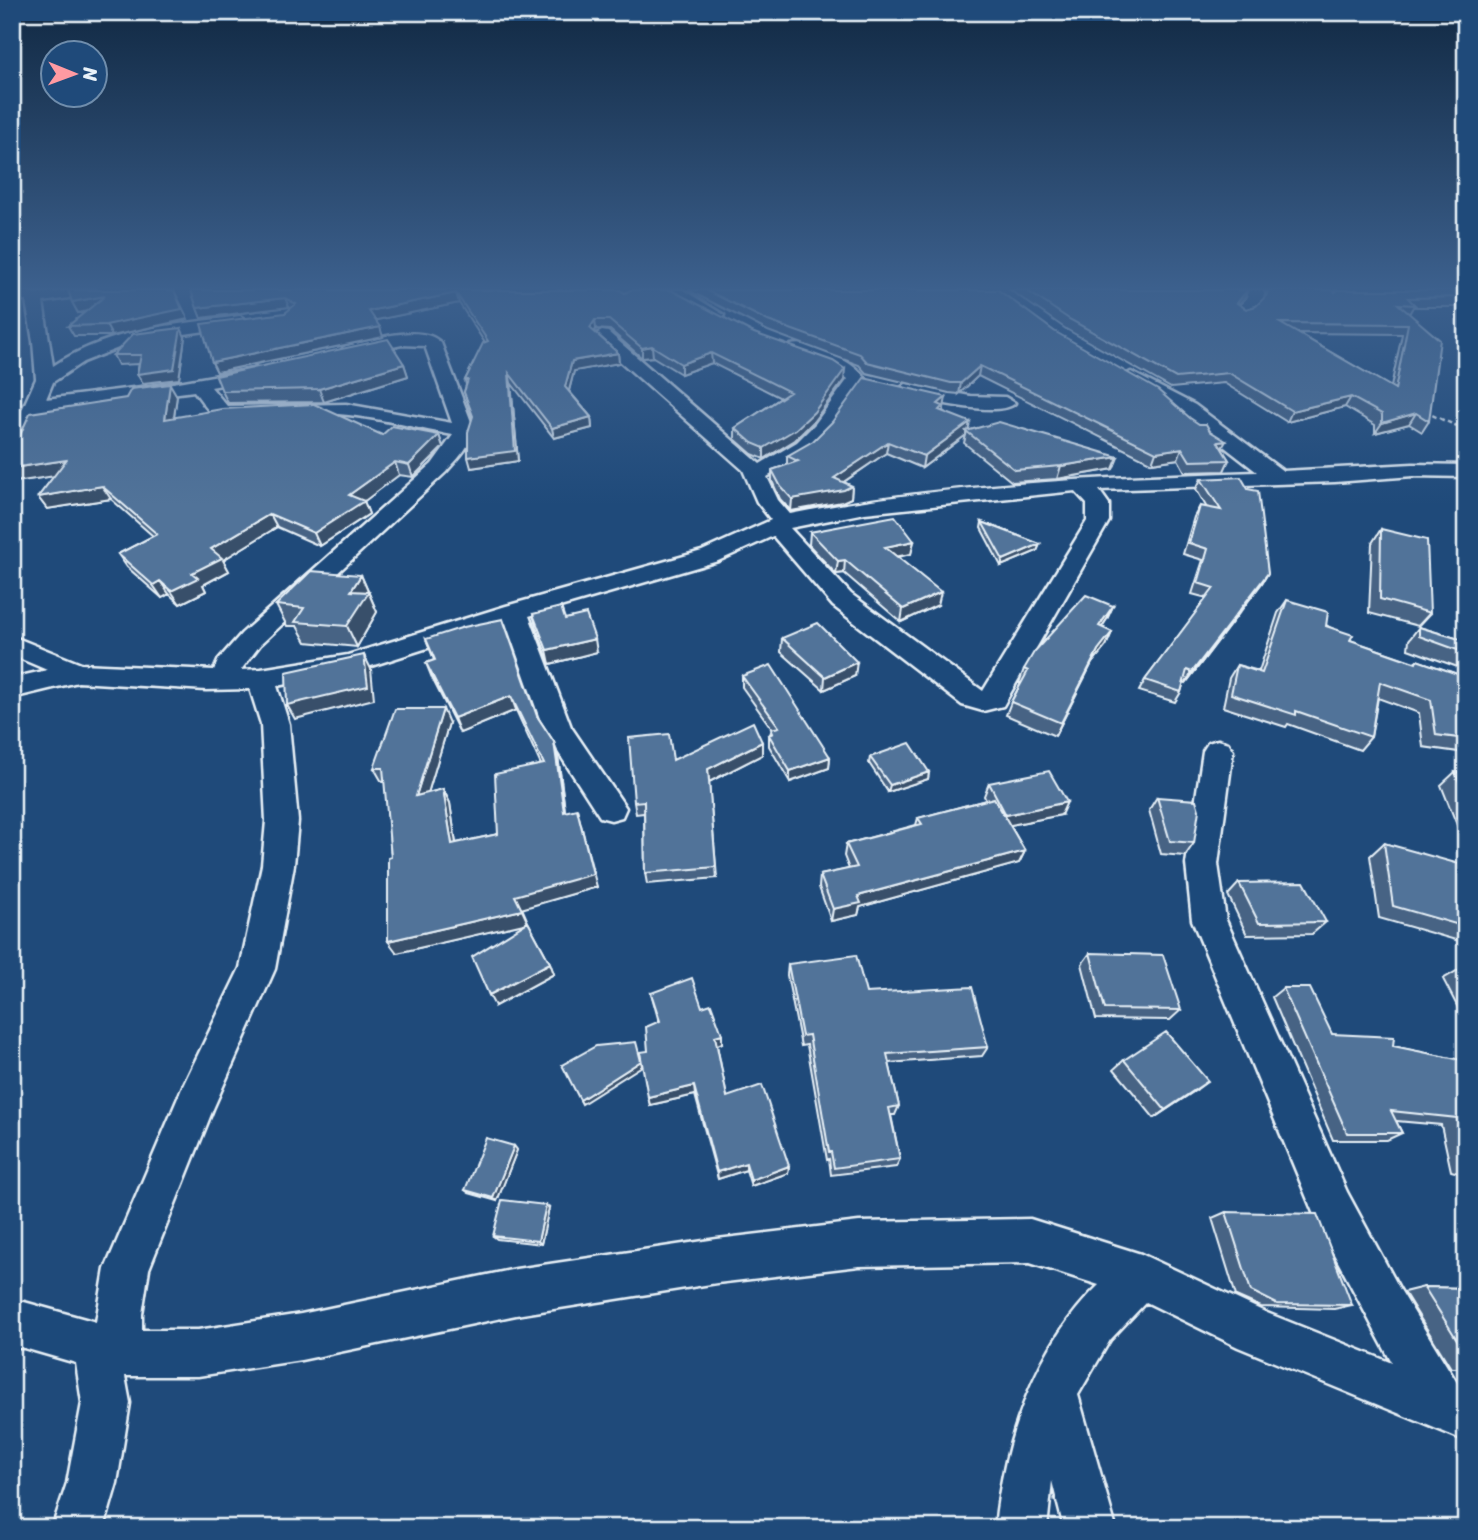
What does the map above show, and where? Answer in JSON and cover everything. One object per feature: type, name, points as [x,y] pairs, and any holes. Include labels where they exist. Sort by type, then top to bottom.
[{"type":"street","points":[[12,456],[45,379],[44,362]]},
{"type":"street","points":[[45,379],[71,362]]},
{"type":"street","points":[[227,679],[228,666],[243,648],[439,468],[457,446],[463,431],[439,362]]},
{"type":"street","points":[[631,362],[752,467],[780,524],[842,600],[972,698],[983,701],[993,699],[1098,522],[1101,509],[1097,499],[1079,484]]},
{"type":"street","points":[[831,362],[870,382],[970,402],[1006,403]]},
{"type":"street","points":[[33,406],[199,385],[282,368]]},
{"type":"street","points":[[1118,369],[1188,409],[1278,478]]},
{"type":"street","points":[[755,476],[804,446],[870,382]]},
{"type":"street","points":[[199,385],[221,411],[331,408],[463,431]]},
{"type":"street","points":[[12,688],[78,673],[261,679],[349,664],[515,612],[710,556],[780,524],[865,506],[1079,484],[1278,478],[1413,470],[1466,471]]},
{"type":"street","points":[[515,612],[558,730],[611,808]]},
{"type":"street","points":[[12,645],[78,673]]},
{"type":"street","points":[[78,1528],[92,1483],[106,1403],[108,1349],[119,1314],[128,1269],[197,1100],[257,970],[265,933],[278,865],[282,781],[275,724],[261,679]]},
{"type":"street","points":[[1219,751],[1202,864],[1209,920],[1332,1207],[1383,1304],[1455,1412]]},
{"type":"street","points":[[12,1325],[24,1325],[108,1349],[198,1353],[301,1337],[516,1292],[717,1261],[859,1244],[1030,1241],[1141,1276],[1254,1331],[1455,1412]]},
{"type":"street","points":[[1021,1528],[1029,1469],[1053,1393],[1088,1331],[1141,1276]]},
{"type":"street","points":[[1053,1393],[1090,1528]]},
{"type":"path","points":[[1420,409],[1466,430]]},
{"type":"building","points":[[140,362],[175,362],[174,369],[137,374]]},
{"type":"building","points":[[282,362],[403,362],[404,364],[319,389],[222,391],[216,376]]},
{"type":"building","points":[[474,362],[572,362],[565,387],[591,417],[552,428],[509,373],[515,451],[468,457],[468,432],[473,416],[464,392],[468,380],[465,380]]},
{"type":"building","points":[[729,362],[834,362],[845,369],[814,412],[796,429],[764,448],[752,443],[735,428],[790,392]]},
{"type":"building","points":[[867,362],[1108,362],[1158,390],[1199,424],[1206,424],[1210,431],[1226,441],[1218,442],[1229,460],[1190,461],[1182,448],[1156,452],[980,366],[961,383],[951,383]]},
{"type":"building","points":[[1147,362],[1348,362],[1395,390],[1401,362],[1437,362],[1429,421],[1416,413],[1382,423],[1382,414],[1351,397],[1292,411],[1229,373],[1176,378]]},
{"type":"building","points":[[864,378],[946,397],[938,404],[943,406],[939,410],[970,422],[924,456],[888,442],[834,478],[852,486],[844,490],[792,499],[781,487],[772,470],[798,461],[787,456],[813,441],[832,422]]},
{"type":"building","points":[[170,384],[165,419],[222,409],[314,404],[382,435],[392,426],[439,435],[409,465],[395,462],[349,495],[364,501],[314,533],[270,514],[211,549],[222,558],[192,573],[198,578],[171,591],[160,581],[153,585],[118,554],[157,534],[102,486],[38,497],[66,460],[12,468],[12,453],[30,413],[126,398],[131,389]]},
{"type":"building","points":[[999,422],[1118,457],[1015,470],[966,431]]},
{"type":"building","points":[[1241,477],[1248,489],[1258,491],[1268,573],[1192,672],[1187,670],[1181,692],[1145,680],[1214,588],[1198,583],[1208,549],[1189,543],[1200,506],[1221,510],[1201,479]]},
{"type":"building","points":[[895,516],[914,541],[885,547],[941,592],[903,609],[845,560],[838,561],[810,532]]},
{"type":"building","points":[[982,522],[1040,544],[1003,560]]},
{"type":"building","points":[[1381,529],[1427,540],[1430,613],[1380,599]]},
{"type":"building","points":[[311,571],[361,575],[351,591],[369,592],[347,626],[295,622],[304,608],[276,605]]},
{"type":"building","points":[[1086,595],[1113,606],[1099,626],[1112,632],[1098,650],[1061,723],[1011,702],[1028,671],[1024,669],[1034,652]]},
{"type":"building","points":[[1287,600],[1328,612],[1326,626],[1353,635],[1350,640],[1466,677],[1466,739],[1436,735],[1431,700],[1380,682],[1371,737],[1296,711],[1296,715],[1231,694],[1237,665],[1262,673]]},
{"type":"building","points":[[561,607],[565,619],[586,614],[595,639],[547,650],[533,614]]},
{"type":"building","points":[[503,619],[537,716],[554,742],[564,812],[577,809],[593,874],[515,896],[522,910],[388,941],[388,858],[391,857],[383,768],[374,768],[395,709],[443,709],[416,796],[443,789],[452,844],[498,834],[495,774],[544,764],[511,696],[454,718],[426,663],[435,660],[426,639]]},
{"type":"building","points":[[818,623],[857,662],[825,677],[782,638]]},
{"type":"building","points":[[1419,627],[1466,641],[1466,653],[1419,636]]},
{"type":"building","points":[[364,655],[368,686],[287,705],[286,672]]},
{"type":"building","points":[[771,665],[830,757],[790,771],[769,735],[773,733],[771,729],[779,727],[742,676]]},
{"type":"building","points":[[753,722],[762,742],[708,769],[716,867],[645,873],[644,801],[634,802],[629,738],[669,734],[673,760]]},
{"type":"building","points":[[910,743],[929,772],[890,785],[870,757]]},
{"type":"building","points":[[1049,771],[1067,802],[1006,815],[989,783]]},
{"type":"building","points":[[1455,772],[1466,774],[1466,798]]},
{"type":"building","points":[[1157,797],[1196,800],[1199,810],[1194,843],[1170,841]]},
{"type":"building","points":[[994,798],[1025,851],[858,896],[861,903],[833,909],[820,875],[857,867],[846,844],[922,824],[918,818]]},
{"type":"building","points":[[1384,843],[1463,865],[1466,878],[1466,927],[1393,906]]},
{"type":"building","points":[[1304,882],[1326,922],[1259,923],[1239,883]]},
{"type":"building","points":[[528,922],[550,963],[489,995],[472,957]]},
{"type":"building","points":[[1090,953],[1163,955],[1181,1010],[1105,1009]]},
{"type":"building","points":[[856,955],[866,993],[972,987],[988,1047],[887,1054],[899,1106],[889,1108],[900,1159],[834,1168],[809,1035],[802,1036],[788,964]]},
{"type":"building","points":[[1460,969],[1466,969],[1466,980]]},
{"type":"building","points":[[692,978],[702,1007],[711,1004],[722,1034],[715,1036],[727,1097],[762,1085],[789,1166],[751,1180],[746,1163],[717,1172],[694,1086],[648,1097],[640,1052],[648,1051],[646,1027],[660,1021],[651,993]]},
{"type":"building","points":[[1283,988],[1310,988],[1332,1034],[1394,1037],[1393,1046],[1466,1061],[1466,1157],[1457,1118],[1391,1111],[1402,1133],[1347,1133]]},
{"type":"building","points":[[1166,1032],[1208,1081],[1165,1110],[1124,1060]]},
{"type":"building","points":[[636,1042],[641,1061],[580,1100],[562,1065],[596,1046]]},
{"type":"building","points":[[486,1138],[514,1146],[493,1198],[465,1190]]},
{"type":"building","points":[[502,1200],[546,1205],[538,1241],[493,1236]]},
{"type":"building","points":[[1226,1212],[1317,1214],[1352,1305],[1277,1304],[1251,1291]]},
{"type":"building","points":[[1424,1287],[1466,1288],[1466,1354]]}]
